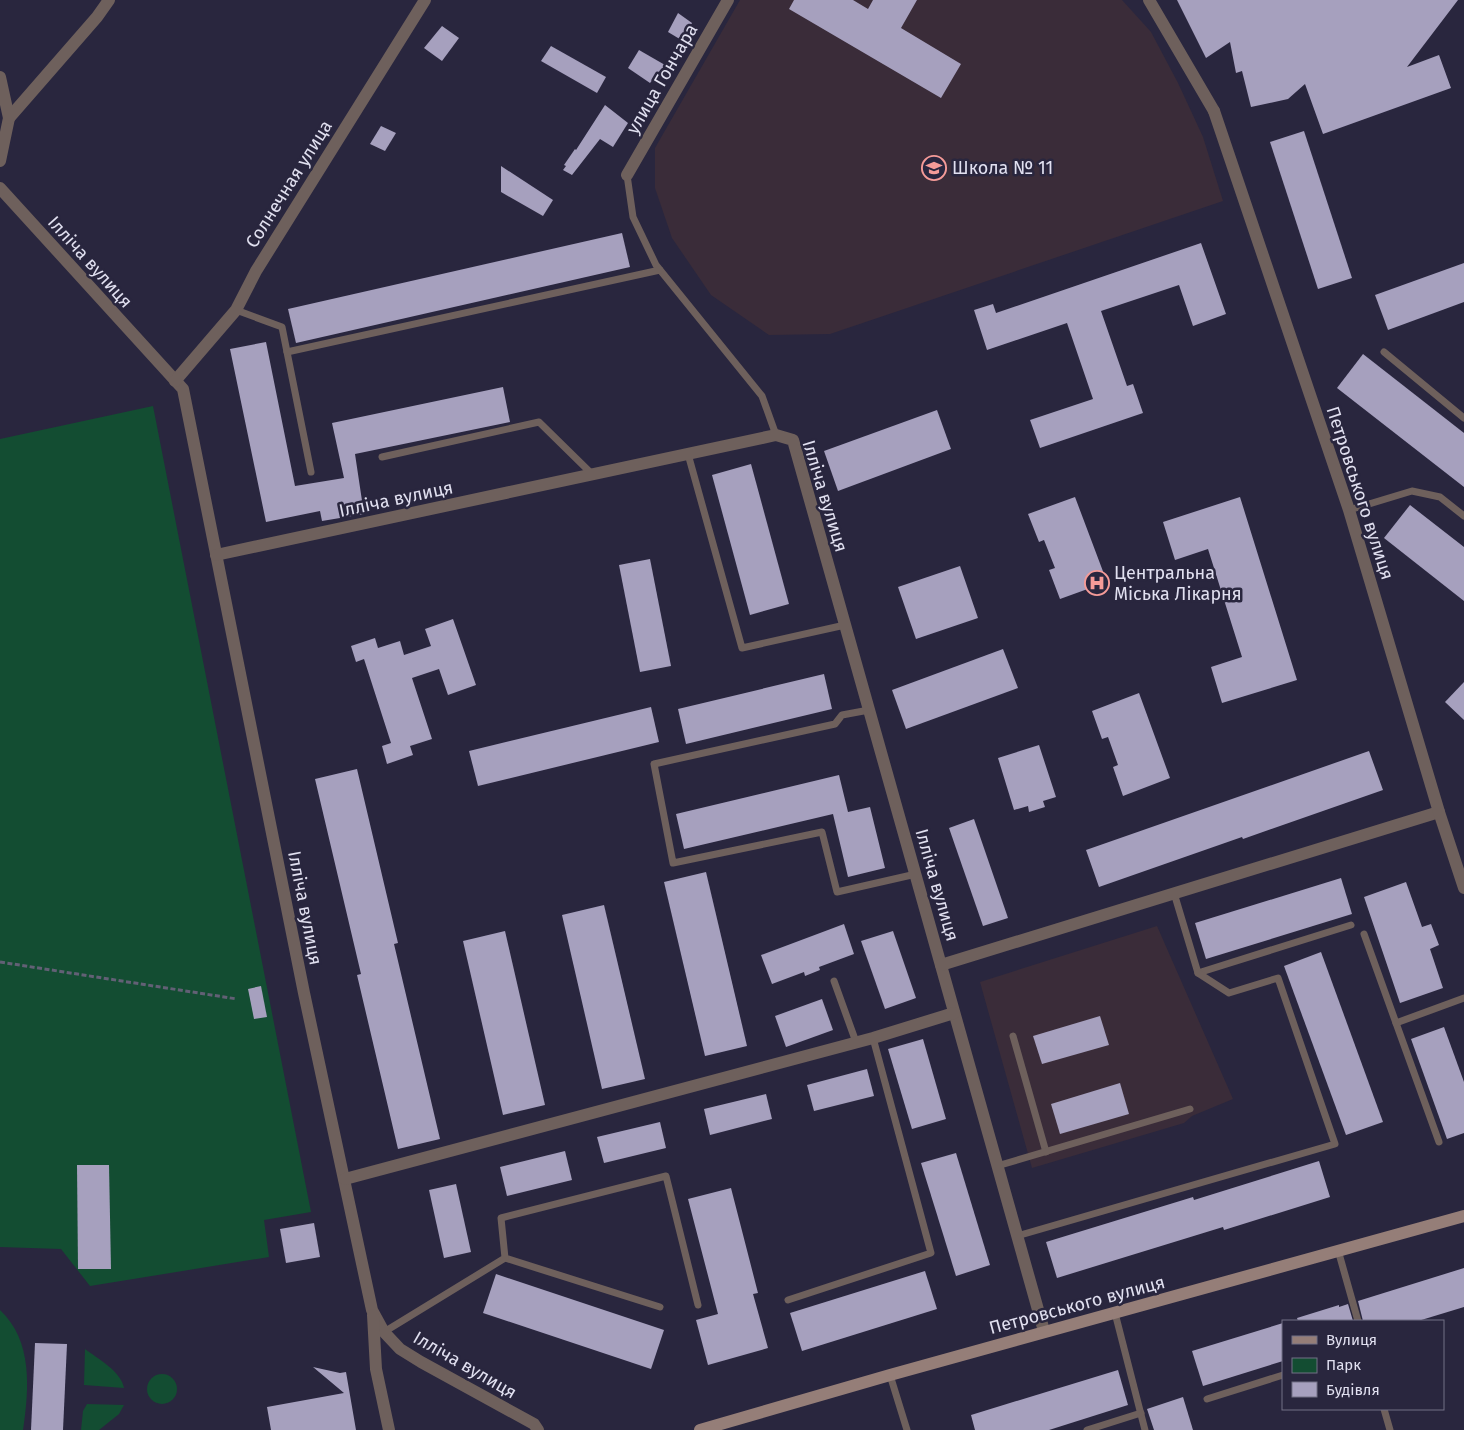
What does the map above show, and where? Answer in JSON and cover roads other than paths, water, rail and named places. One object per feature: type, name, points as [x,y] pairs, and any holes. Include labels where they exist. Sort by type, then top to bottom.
[{"type":"main road","name":"Петровського вулиця","points":[[700,1430],[1044,1331],[1464,1216]]},
{"type":"street","points":[[9,118],[97,18],[109,0]]},
{"type":"street","name":"Солнечная улица","points":[[175,381],[236,310],[256,270],[425,0]]},
{"type":"street","name":"улица Гончара","points":[[627,175],[728,0]]},
{"type":"street","name":"Петровського вулиця","points":[[1149,0],[1214,111],[1349,510],[1439,812],[1464,888]]},
{"type":"street","points":[[0,78],[9,118],[0,161]]},
{"type":"street","name":"Ілліча вулиця","points":[[0,188],[183,389],[304,993],[372,1310],[384,1332],[400,1349],[534,1424],[538,1430]]},
{"type":"street","name":"Ілліча вулиця","points":[[216,555],[776,435],[793,440],[1044,1331]]},
{"type":"street","points":[[941,964],[1439,812]]},
{"type":"street","points":[[345,1179],[873,1038],[954,1013]]},
{"type":"street","points":[[372,1310],[376,1369],[389,1430]]},
{"type":"lane","points":[[627,175],[633,217],[660,270],[762,396],[776,435]]},
{"type":"lane","points":[[287,352],[660,270]]},
{"type":"lane","points":[[236,310],[282,327],[311,472]]},
{"type":"lane","points":[[1384,352],[1464,418]]},
{"type":"lane","points":[[382,457],[539,422],[593,475]]},
{"type":"lane","points":[[688,454],[742,648],[845,625]]},
{"type":"lane","points":[[1349,510],[1412,491],[1440,497],[1463,514]]},
{"type":"lane","points":[[869,710],[842,716],[835,724],[654,764],[673,863],[822,832],[837,892],[916,874]]},
{"type":"lane","points":[[1017,1236],[1335,1144],[1278,978],[1230,993],[1198,973],[1174,893]]},
{"type":"lane","points":[[1198,973],[1351,925]]},
{"type":"lane","points":[[1364,934],[1439,1142]]},
{"type":"lane","points":[[834,981],[856,1042]]},
{"type":"lane","points":[[1396,1023],[1464,998]]},
{"type":"lane","points":[[1013,1036],[1046,1152]]},
{"type":"lane","points":[[788,1300],[931,1253],[873,1038]]},
{"type":"lane","points":[[997,1166],[1190,1109]]},
{"type":"lane","points":[[505,1258],[501,1218],[666,1176],[698,1305]]},
{"type":"lane","points":[[1338,1250],[1358,1320]]},
{"type":"lane","points":[[384,1332],[505,1258],[660,1307]]},
{"type":"lane","points":[[1115,1313],[1145,1430]]},
{"type":"lane","points":[[890,1375],[907,1430]]},
{"type":"lane","points":[[1207,1399],[1282,1375]]},
{"type":"lane","points":[[1384,1410],[1390,1430]]},
{"type":"lane","points":[[1087,1430],[1141,1413]]},
{"type":"place","name":"Школа № 11","points":[[934,168]]},
{"type":"place","name":"Центральна Міська Лікарня","points":[[1097,583]]}]
